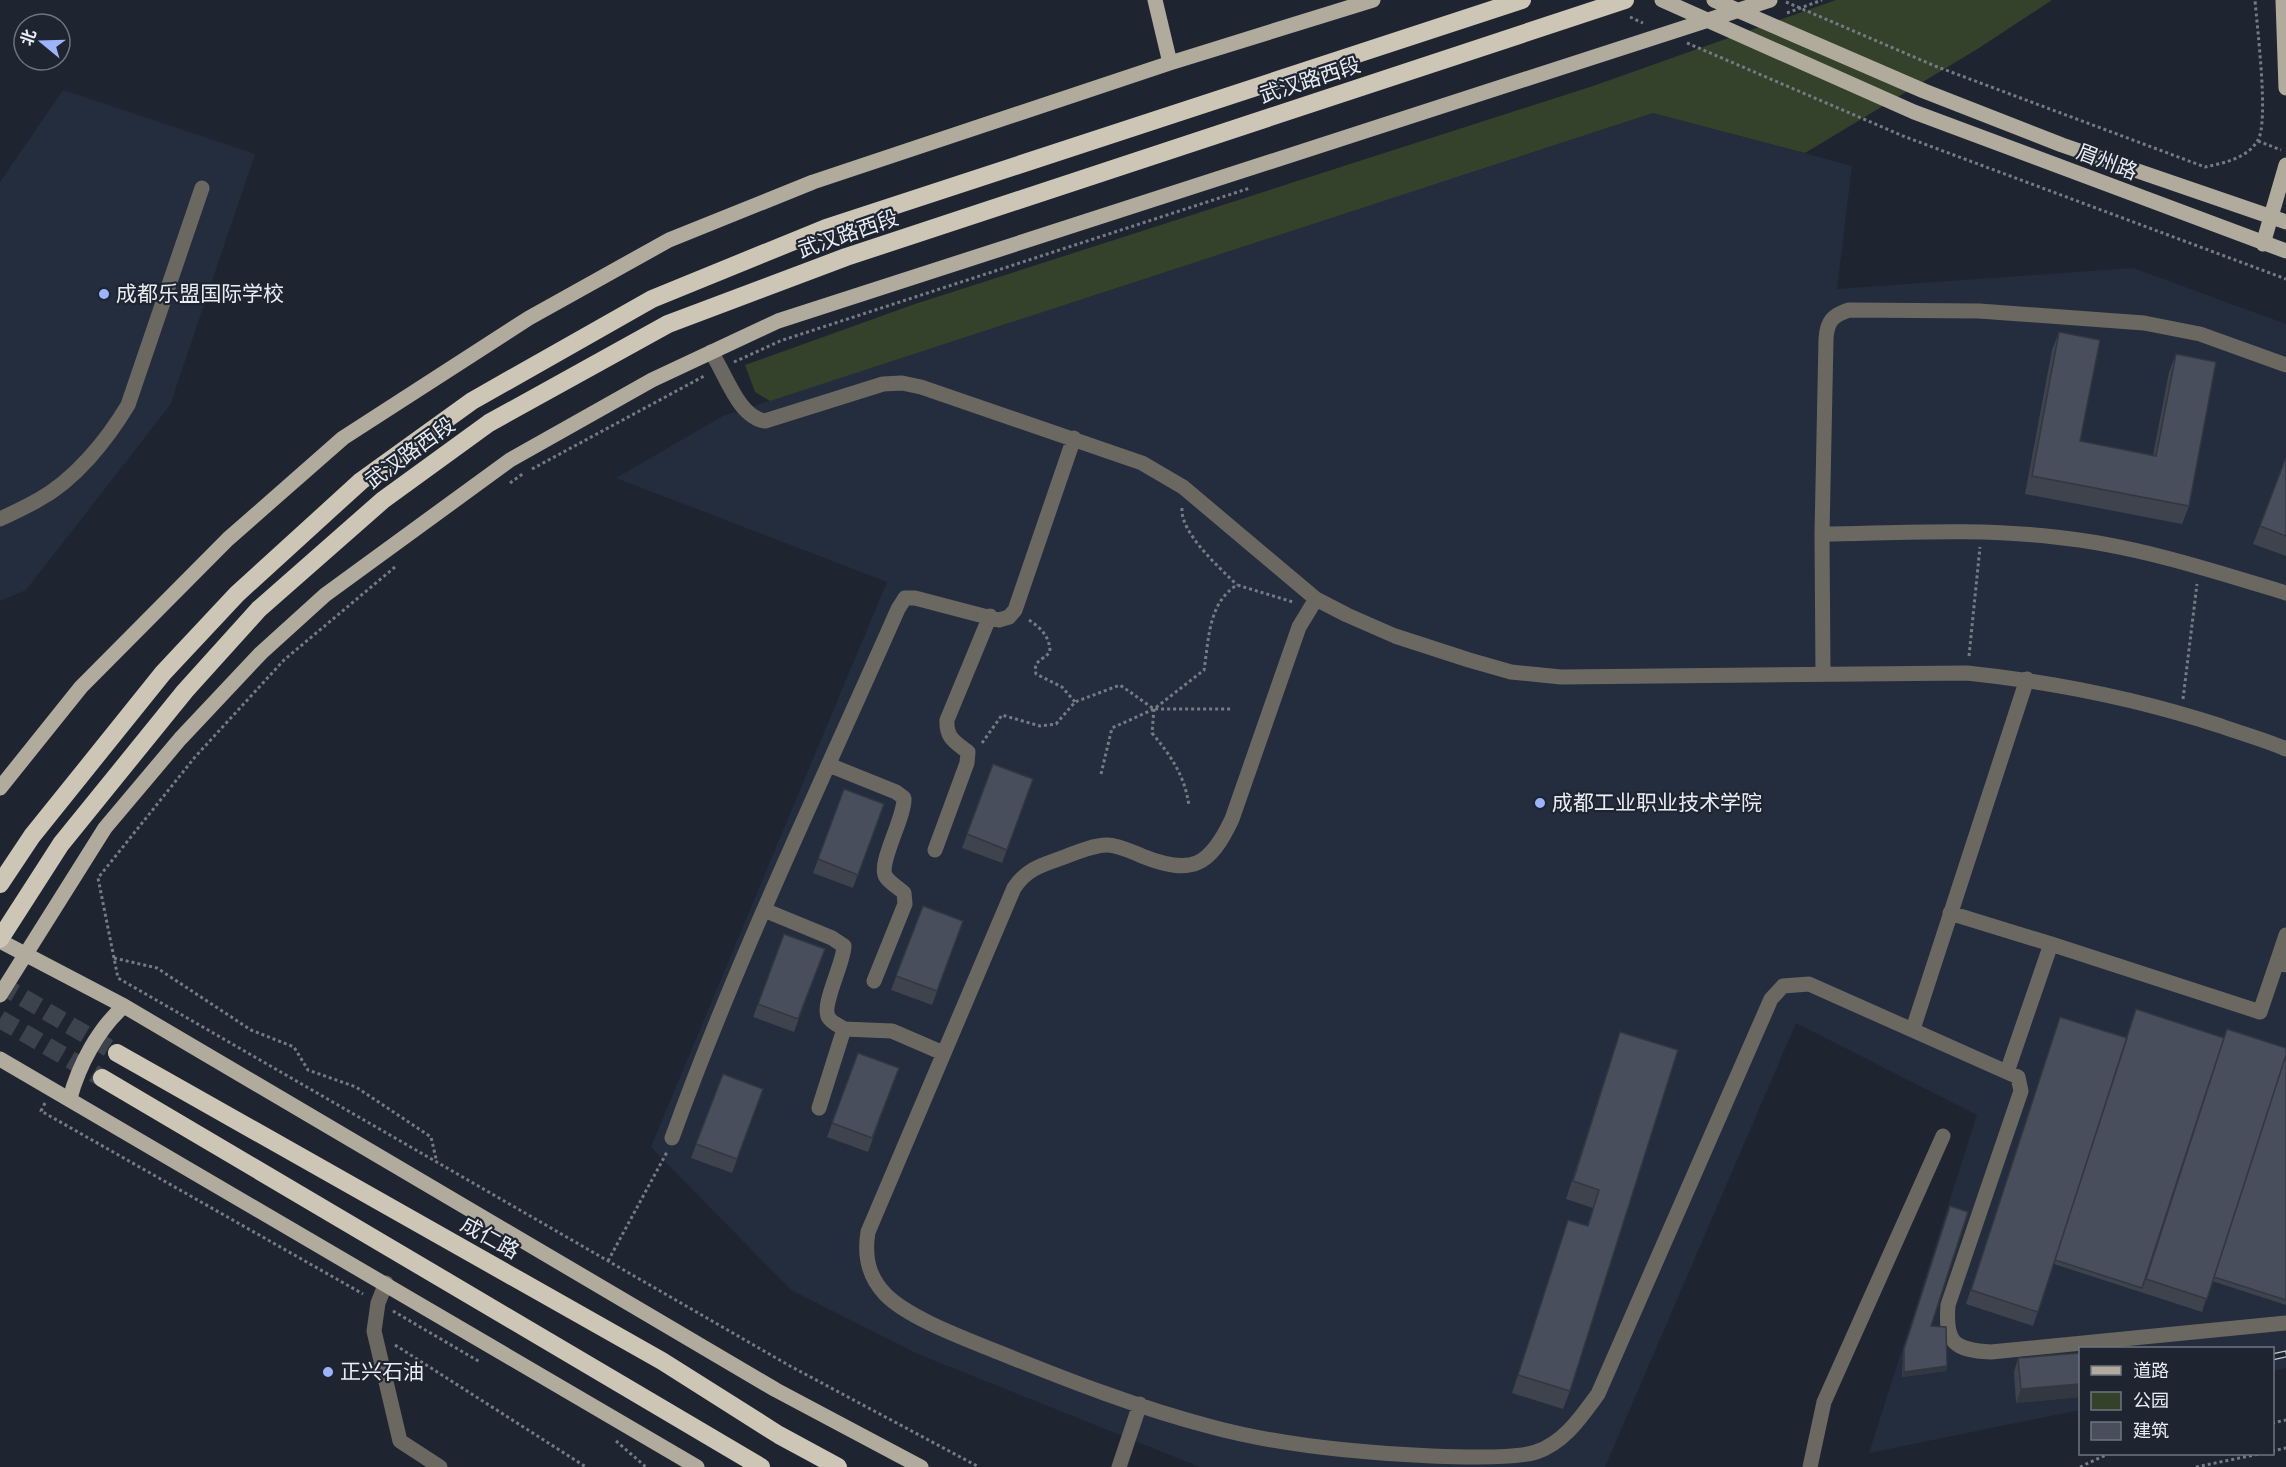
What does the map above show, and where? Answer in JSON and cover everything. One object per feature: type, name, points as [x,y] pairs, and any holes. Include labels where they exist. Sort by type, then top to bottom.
[{"type":"highway","name":"武汉路西段","points":[[0,884],[32,836],[163,673],[237,594],[361,481],[472,401],[652,299],[826,228],[1522,0]]},
{"type":"highway","name":"武汉路西段","points":[[0,940],[61,844],[185,691],[259,609],[383,500],[489,423],[668,324],[846,257],[1625,7]]},
{"type":"highway","name":"成仁路","points":[[117,1053],[652,1355],[779,1435],[838,1467]]},
{"type":"highway","points":[[102,1078],[761,1467]]},
{"type":"main road","points":[[1155,0],[1170,63]]},
{"type":"main road","points":[[0,788],[81,687],[228,539],[343,438],[530,318],[669,240],[813,182],[1170,63],[1373,0]]},
{"type":"main road","name":"眉州路","points":[[1662,0],[1914,112],[2286,251]]},
{"type":"main road","points":[[1714,0],[1924,91],[2062,145],[2279,219]]},
{"type":"main road","points":[[0,995],[105,828],[180,740],[261,653],[325,595],[510,460],[652,380],[778,321],[1770,0]]},
{"type":"main road","points":[[2283,0],[2286,88]]},
{"type":"main road","points":[[2263,244],[2279,219],[2286,165]]},
{"type":"main road","points":[[0,940],[124,1006],[776,1390],[921,1467]]},
{"type":"main road","points":[[70,1098],[75,1078],[107,1021],[124,1006]]},
{"type":"main road","points":[[0,1059],[697,1467]]},
{"type":"street","points":[[0,519],[40,500],[74,472],[112,432],[128,405],[202,188]]},
{"type":"street","points":[[1823,674],[1822,534],[1826,339],[1827,327],[1835,315],[1849,310],[1979,311],[2144,324],[2200,334],[2286,365]]},
{"type":"street","points":[[711,352],[744,410],[754,419],[765,421],[883,384],[902,383],[921,387],[1142,463],[1183,487],[1316,599],[1395,636],[1511,672],[1561,677],[1967,673],[2027,679],[2104,693],[2181,713],[2286,749]]},
{"type":"street","points":[[672,1138],[701,1059],[764,910],[905,598],[915,598],[999,620],[1009,617],[1015,610],[1074,438]]},
{"type":"street","points":[[1822,534],[1981,532],[2056,537],[2121,548],[2200,567],[2286,593]]},
{"type":"street","points":[[1316,599],[1299,627],[1232,819],[1221,843],[1207,858],[1188,866],[1167,866],[1108,845],[1036,867],[1023,874],[1008,900],[868,1232],[865,1252],[870,1273],[885,1294],[905,1309],[965,1339],[1037,1368],[1212,1427],[1314,1445],[1390,1454],[1532,1460],[1556,1443],[1576,1423],[1598,1394],[1771,999],[1783,986],[1809,984],[2018,1077],[2021,1091],[1948,1305],[1947,1326],[1952,1342],[1966,1351],[1991,1352],[2286,1323]]},
{"type":"street","points":[[935,850],[967,763],[968,752],[952,741],[946,732],[947,720],[990,616]]},
{"type":"street","points":[[1913,1029],[2027,679]]},
{"type":"street","points":[[829,765],[896,792],[904,798],[905,810],[884,865],[885,877],[904,893],[905,904],[874,981]]},
{"type":"street","points":[[764,910],[832,938],[844,946],[844,956],[825,1008],[828,1018],[844,1029],[892,1031],[943,1053]]},
{"type":"street","points":[[1950,913],[2260,1012],[2282,964],[2286,935]]},
{"type":"street","points":[[2007,1072],[2051,944]]},
{"type":"street","points":[[819,1108],[844,1029]]},
{"type":"street","points":[[1810,1467],[1824,1402],[1943,1136]]},
{"type":"street","points":[[386,1283],[378,1303],[374,1331],[400,1441],[440,1467]]},
{"type":"street","points":[[1119,1467],[1140,1404]]},
{"type":"path","points":[[1782,0],[1935,66],[2205,166],[2235,160],[2258,141],[2263,120],[2255,0]]},
{"type":"path","points":[[1779,15],[1822,0]]},
{"type":"path","points":[[1625,7],[1647,25]]},
{"type":"path","points":[[1679,40],[1903,136],[2286,279]]},
{"type":"path","points":[[1680,47],[1702,40]]},
{"type":"path","points":[[2258,141],[2286,152]]},
{"type":"path","points":[[505,487],[657,400],[780,341],[1259,185]]},
{"type":"path","points":[[1183,487],[1181,513],[1194,540],[1237,585],[1290,602],[1316,599]]},
{"type":"path","points":[[1967,673],[1981,532]]},
{"type":"path","points":[[396,566],[284,660],[195,758],[98,878],[118,978],[790,1366],[979,1467]]},
{"type":"path","points":[[2181,713],[2200,567]]},
{"type":"path","points":[[1101,774],[1112,728],[1154,709],[1204,670],[1214,610],[1224,593],[1237,585]]},
{"type":"path","points":[[1015,610],[1039,626],[1050,643],[1050,652],[1038,660],[1034,667],[1036,674],[1062,687],[1075,702]]},
{"type":"path","points":[[968,752],[980,746],[1002,714],[1040,726],[1056,724],[1075,702],[1120,686],[1154,709],[1231,709]]},
{"type":"path","points":[[1154,709],[1152,733],[1169,753],[1186,784],[1189,806]]},
{"type":"path","points":[[114,958],[156,968],[251,1030],[294,1047],[308,1070],[356,1087],[432,1137],[437,1162]]},
{"type":"path","points":[[41,1111],[490,1367]]},
{"type":"path","points":[[608,1261],[672,1138]]},
{"type":"path","points":[[374,1331],[586,1467]]},
{"type":"path","points":[[611,1437],[646,1467]]},
{"type":"path","points":[[2080,1467],[2106,1455]]},
{"type":"path","points":[[2196,1467],[2254,1455]]},
{"type":"shaded area","name":"成都乐盟国际学校","points":[[63,90],[255,154],[170,405],[26,590],[0,601],[0,182]]},
{"type":"shaded area","name":"成都工业职业技术学院","points":[[1653,113],[1852,166],[1837,289],[2133,268],[2286,324],[2286,1368],[2274,1371],[2274,1347],[2079,1347],[2079,1410],[1869,1453],[1977,1115],[1796,1023],[1605,1467],[1200,1467],[918,1354],[791,1290],[651,1147],[887,582],[616,478],[723,416]]},
{"type":"green space","points":[[1836,0],[2052,0],[1979,48],[1805,153],[1653,113],[770,401],[755,392],[745,365],[915,304],[1593,86]]},
{"type":"building","points":[[2059,332],[2100,340],[2080,441],[2156,456],[2176,354],[2216,362],[2189,506],[2032,476]]},
{"type":"building","points":[[2286,457],[2286,536],[2260,526]]},
{"type":"building","points":[[993,764],[1033,779],[1007,850],[967,834]]},
{"type":"building","points":[[844,789],[884,804],[858,875],[818,859]]},
{"type":"building","points":[[923,906],[963,921],[937,991],[896,976]]},
{"type":"building","points":[[784,934],[825,949],[798,1019],[758,1004]]},
{"type":"building","points":[[2136,1009],[2224,1038],[2142,1288],[2055,1260]]},
{"type":"building","points":[[2060,1017],[2127,1038],[2038,1312],[1971,1290]]},
{"type":"building","points":[[2227,1029],[2286,1048],[2286,1055],[2207,1299],[2146,1279]]},
{"type":"building","points":[[1620,1032],[1678,1050],[1570,1391],[1518,1375],[1568,1220],[1588,1226],[1599,1190],[1573,1181]]},
{"type":"building","points":[[858,1053],[899,1068],[872,1138],[832,1123]]},
{"type":"building","points":[[2286,1055],[2286,1300],[2214,1277]]},
{"type":"building","points":[[723,1074],[763,1089],[737,1159],[696,1144]]},
{"type":"building","points":[[1950,1206],[1968,1212],[1931,1326],[1946,1327],[1947,1366],[1904,1372],[1904,1349]]},
{"type":"building","points":[[2079,1353],[2079,1384],[2021,1389],[2018,1358]]},
{"type":"tunnel","points":[[0,984],[117,1053]]},
{"type":"tunnel","points":[[0,1019],[102,1078]]},
{"type":"railway","points":[[2274,1357],[2286,1354]]},
{"type":"place","name":"成都乐盟国际学校","points":[[104,294]]},
{"type":"place","name":"成都工业职业技术学院","points":[[1540,803]]},
{"type":"place","name":"正兴石油","points":[[328,1372]]}]
